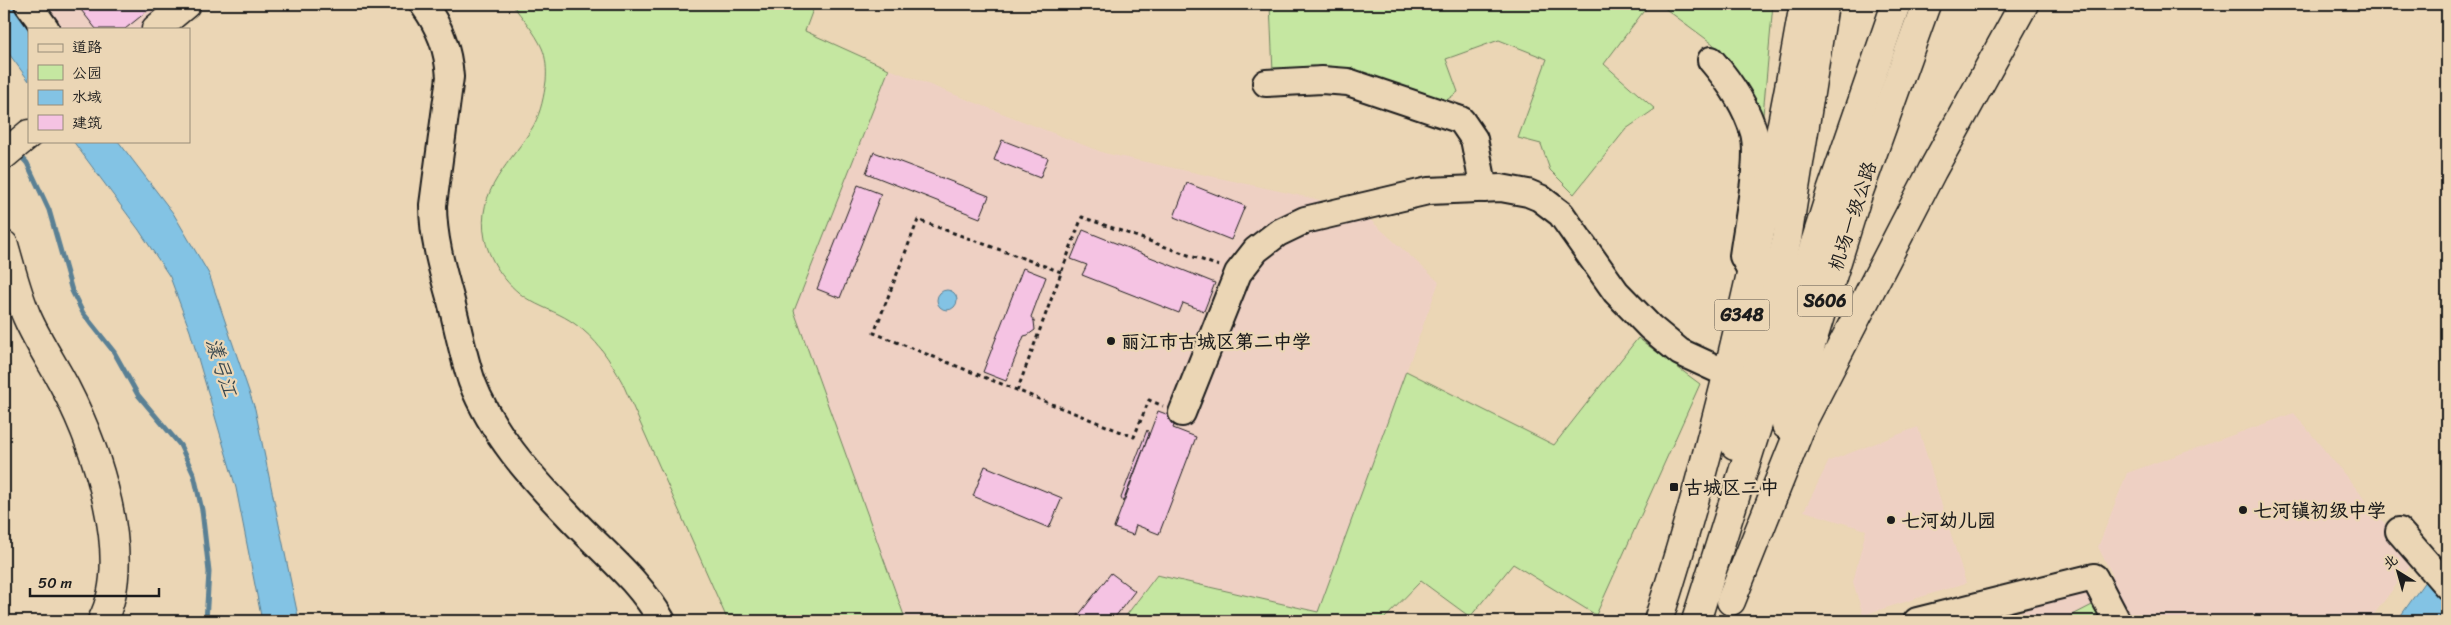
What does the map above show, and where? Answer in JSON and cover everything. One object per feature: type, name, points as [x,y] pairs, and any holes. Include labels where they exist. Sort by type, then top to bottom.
[{"type":"main road","points":[[157,28],[186,4]]},
{"type":"main road","name":"G348","points":[[1658,621],[1694,507],[1728,374],[1766,213],[1804,4]]},
{"type":"main road","points":[[1696,621],[1706,593],[1740,420],[1787,239],[1824,4]]},
{"type":"main road","name":"机场一级公路","points":[[1706,593],[1832,188],[1896,4]]},
{"type":"main road","name":"机场一级公路","points":[[1728,611],[1857,197],[1926,4]]},
{"type":"main road","points":[[1728,611],[1804,419],[1932,171],[2024,4]]},
{"type":"main road","points":[[4,155],[28,135]]},
{"type":"main road","points":[[4,245],[26,316],[79,418],[102,482],[112,535],[115,575],[109,604],[102,621]]},
{"type":"street","points":[[28,4],[45,28]]},
{"type":"street","points":[[423,4],[439,29],[448,57],[450,77],[433,204],[433,221],[437,250],[472,382],[486,410],[517,457],[566,514],[632,577],[662,621]]},
{"type":"street","points":[[1712,60],[1735,91],[1754,134],[1756,162],[1743,256],[1752,272]]},
{"type":"street","points":[[1266,83],[1322,80],[1348,82],[1461,120],[1474,139],[1484,189]]},
{"type":"street","points":[[1182,413],[1238,273],[1256,250],[1267,240],[1291,226],[1319,216],[1428,191],[1515,189],[1534,196],[1551,206],[1561,214],[1616,292],[1650,327],[1680,352],[1728,374]]},
{"type":"street","points":[[2399,531],[2447,586]]},
{"type":"street","points":[[1917,621],[2094,577],[2117,621]]},
{"type":"path","points":[[1017,391],[1082,217],[1238,273]]},
{"type":"path","points":[[1061,272],[918,220],[874,333],[1134,437],[1149,400],[1182,413]]},
{"type":"shaded area","points":[[31,4],[171,4],[142,28],[48,28]]},
{"type":"shaded area","name":"丽江市古城区第二中学","points":[[889,69],[1104,153],[1320,200],[1318,232],[1367,217],[1439,282],[1318,612],[1157,575],[1122,621],[906,621],[794,311]]},
{"type":"shaded area","name":"七河镇初级中学","points":[[2294,413],[2415,560],[2369,621],[1994,621],[2088,588],[2113,576],[2098,547],[2127,473]]},
{"type":"shaded area","name":"七河幼儿园","points":[[1918,427],[1966,583],[1863,615],[1853,582],[1866,530],[1804,511],[1829,461]]},
{"type":"green space","points":[[512,4],[815,4],[805,31],[889,69],[794,311],[906,621],[728,621],[622,382],[607,358],[590,336],[575,324],[565,317],[531,301],[515,290],[496,266],[485,239],[483,221],[485,205],[490,191],[534,125],[542,103],[546,77],[542,48]]},
{"type":"green space","points":[[1270,4],[1649,4],[1604,64],[1655,109],[1626,129],[1574,194],[1550,170],[1541,144],[1518,138],[1547,59],[1499,40],[1446,59],[1458,92],[1441,104],[1273,73]]},
{"type":"green space","points":[[1659,4],[1773,4],[1762,126],[1713,44]]},
{"type":"green space","points":[[1638,338],[1700,384],[1596,615],[1513,564],[1470,617],[1421,581],[1384,619],[1386,621],[1122,621],[1157,575],[1318,612],[1406,371],[1554,445]]},
{"type":"green space","points":[[2098,602],[2108,621],[2061,621]]},
{"type":"water","points":[[4,4],[14,4],[31,28],[28,28],[28,80],[4,47]]},
{"type":"water","name":"漾弓江","points":[[74,142],[119,142],[173,213],[209,274],[255,409],[299,621],[262,621],[236,488],[190,331],[170,277],[139,230]]},
{"type":"water","points":[[947,290],[954,293],[957,300],[954,307],[947,310],[940,307],[937,300],[940,293]]},
{"type":"water","points":[[2428,577],[2447,598],[2447,621],[2397,621]]},
{"type":"building","points":[[81,4],[156,4],[126,28],[95,28],[78,6]]},
{"type":"building","points":[[1002,140],[1048,158],[1040,178],[994,160]]},
{"type":"building","points":[[874,152],[989,196],[980,218],[866,173]]},
{"type":"building","points":[[1187,183],[1245,206],[1231,240],[1174,217]]},
{"type":"building","points":[[858,185],[881,194],[840,298],[817,289]]},
{"type":"building","points":[[1083,230],[1215,283],[1204,311],[1183,303],[1179,313],[1082,275],[1087,265],[1071,259]]},
{"type":"building","points":[[1023,268],[1046,277],[1031,317],[1034,321],[1035,330],[1024,336],[1006,381],[983,372]]},
{"type":"building","points":[[1158,411],[1177,418],[1173,428],[1196,437],[1159,534],[1136,525],[1133,535],[1114,528]]},
{"type":"building","points":[[1147,430],[1149,434],[1123,502],[1121,498]]},
{"type":"building","points":[[985,466],[1062,498],[1049,528],[973,496]]},
{"type":"building","points":[[1111,573],[1135,591],[1112,621],[1074,621]]},
{"type":"waterway","points":[[18,153],[27,163],[49,210],[72,291],[83,313],[114,352],[138,395],[180,445],[194,475],[202,510],[209,572],[206,621]]},
{"type":"place","name":"丽江市古城区第二中学","points":[[1111,341]]},
{"type":"place","name":"古城区二中","points":[[1674,487]]},
{"type":"place","name":"七河镇初级中学","points":[[2243,510]]},
{"type":"place","name":"七河幼儿园","points":[[1891,520]]}]
